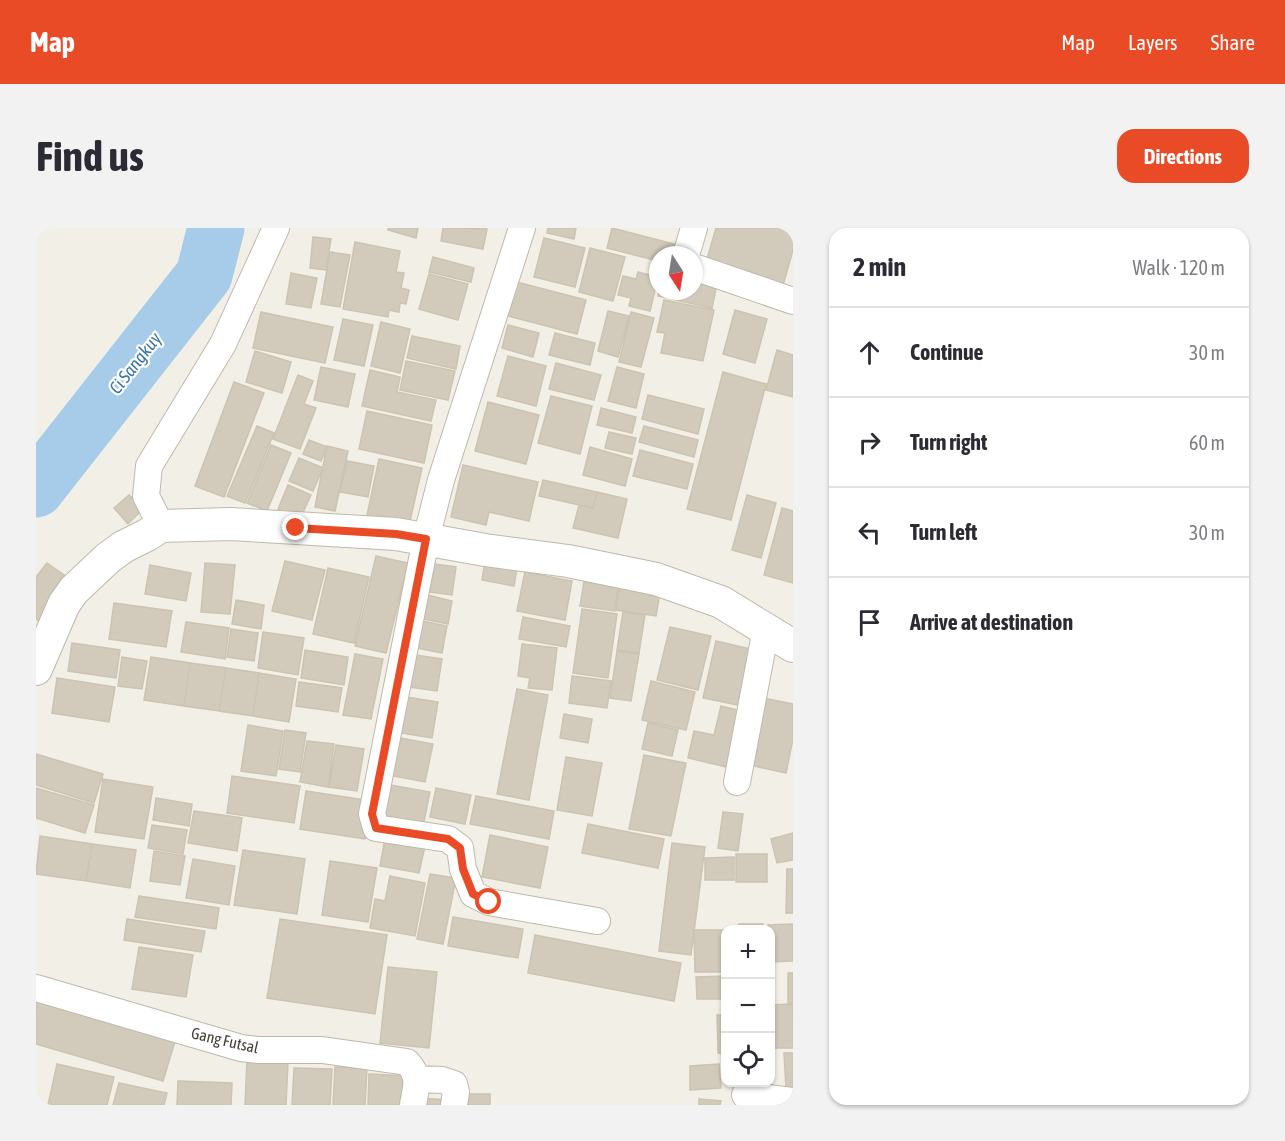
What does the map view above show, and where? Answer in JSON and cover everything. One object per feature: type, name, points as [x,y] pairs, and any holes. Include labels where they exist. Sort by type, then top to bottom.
[{"type":"street","points":[[161,526],[146,496],[149,466],[223,344],[276,228]]},
{"type":"street","points":[[522,228],[441,480],[426,539],[372,814],[376,828],[448,839],[460,848],[463,869],[473,894],[489,902],[597,921]]},
{"type":"street","points":[[689,246],[694,228]]},
{"type":"street","points":[[703,270],[793,301]]},
{"type":"street","points":[[36,669],[63,604],[74,591],[108,558],[161,526],[230,524],[396,534],[486,550],[568,561],[656,579],[721,602],[793,646]]},
{"type":"street","points":[[738,782],[766,629]]},
{"type":"street","name":"Gang Futsal","points":[[36,988],[241,1047],[258,1050],[322,1050],[407,1062],[416,1075],[454,1084],[456,1092],[454,1105]]},
{"type":"street","points":[[413,1105],[416,1075]]},
{"type":"street","points":[[745,1095],[793,1101]]},
{"type":"building","points":[[388,228],[418,228],[416,238],[388,230]]},
{"type":"building","points":[[443,228],[487,229],[483,249],[441,241]]},
{"type":"building","points":[[548,228],[576,228],[574,239],[547,233]]},
{"type":"building","points":[[612,228],[674,244],[673,246],[649,246],[649,259],[607,248]]},
{"type":"building","points":[[716,228],[793,228],[793,250],[782,289],[705,266]]},
{"type":"building","points":[[313,237],[331,239],[326,270],[310,268]]},
{"type":"building","points":[[544,238],[585,248],[575,287],[534,277]]},
{"type":"building","points":[[355,242],[400,251],[396,272],[404,273],[401,288],[409,290],[406,304],[400,303],[399,312],[389,310],[388,317],[343,309]]},
{"type":"building","points":[[590,248],[625,257],[613,301],[579,292]]},
{"type":"building","points":[[330,252],[350,255],[340,307],[321,304]]},
{"type":"building","points":[[433,257],[474,268],[471,282],[429,272]]},
{"type":"building","points":[[638,272],[649,275],[649,300],[653,300],[650,311],[629,306],[631,298],[618,295],[623,276],[636,279]]},
{"type":"building","points":[[291,273],[317,278],[311,308],[286,304]]},
{"type":"building","points":[[429,274],[468,284],[458,320],[419,309]]},
{"type":"building","points":[[509,280],[586,300],[577,334],[500,314]]},
{"type":"building","points":[[703,280],[717,283],[712,308],[676,300],[703,300]]},
{"type":"building","points":[[664,300],[714,310],[703,361],[661,353],[665,333],[657,332]]},
{"type":"building","points":[[735,310],[767,319],[755,363],[723,354]]},
{"type":"building","points":[[608,311],[629,316],[618,357],[598,351]]},
{"type":"building","points":[[261,312],[333,327],[325,363],[253,348]]},
{"type":"building","points":[[631,312],[654,318],[641,367],[619,362]]},
{"type":"building","points":[[343,319],[373,325],[364,366],[334,360]]},
{"type":"building","points":[[381,322],[410,329],[400,373],[371,366]]},
{"type":"building","points":[[508,325],[539,333],[533,357],[502,348]]},
{"type":"building","points":[[555,333],[595,343],[590,365],[549,355]]},
{"type":"building","points":[[412,336],[460,346],[456,369],[407,358]]},
{"type":"building","points":[[777,350],[793,355],[793,397],[766,390]]},
{"type":"building","points":[[255,351],[291,362],[282,393],[246,382]]},
{"type":"building","points":[[508,356],[546,366],[536,406],[497,396]]},
{"type":"building","points":[[406,361],[455,371],[448,400],[400,390]]},
{"type":"building","points":[[556,363],[601,375],[594,400],[549,389]]},
{"type":"building","points":[[321,367],[355,374],[348,407],[314,400]]},
{"type":"building","points":[[617,367],[644,374],[636,408],[608,401]]},
{"type":"building","points":[[370,370],[400,377],[397,392],[436,400],[431,421],[362,406]]},
{"type":"building","points":[[723,372],[766,384],[731,520],[687,509]]},
{"type":"building","points":[[298,375],[313,381],[304,404],[316,408],[300,449],[273,439]]},
{"type":"building","points":[[234,382],[264,393],[224,497],[195,486]]},
{"type":"building","points":[[648,395],[704,409],[698,434],[642,419]]},
{"type":"building","points":[[551,396],[592,406],[580,454],[538,443]]},
{"type":"building","points":[[488,402],[539,415],[526,464],[475,451]]},
{"type":"building","points":[[601,408],[636,417],[632,433],[597,425]]},
{"type":"building","points":[[367,411],[432,425],[424,463],[359,449]]},
{"type":"building","points":[[257,426],[274,433],[245,503],[227,496]]},
{"type":"building","points":[[644,426],[698,440],[694,457],[639,442]]},
{"type":"building","points":[[609,432],[636,438],[632,454],[605,448]]},
{"type":"building","points":[[309,440],[327,447],[321,461],[303,454]]},
{"type":"building","points":[[271,445],[291,453],[267,511],[247,503]]},
{"type":"building","points":[[327,446],[348,451],[335,511],[315,507]]},
{"type":"building","points":[[590,447],[632,459],[625,486],[583,475]]},
{"type":"building","points":[[640,450],[693,464],[687,489],[633,476]]},
{"type":"building","points":[[299,458],[323,468],[313,491],[289,481]]},
{"type":"building","points":[[379,459],[422,468],[408,530],[366,520]]},
{"type":"building","points":[[347,461],[374,466],[368,497],[340,492]]},
{"type":"building","points":[[463,465],[538,482],[529,521],[489,512],[486,525],[451,517]]},
{"type":"building","points":[[543,480],[597,492],[593,508],[539,496]]},
{"type":"building","points":[[288,485],[311,495],[300,519],[278,509]]},
{"type":"building","points":[[597,492],[627,499],[618,538],[573,528],[579,505],[593,508]]},
{"type":"building","points":[[129,495],[143,509],[128,524],[114,508]]},
{"type":"building","points":[[747,495],[776,503],[761,558],[732,550]]},
{"type":"building","points":[[782,508],[793,511],[793,583],[764,575]]},
{"type":"building","points":[[376,556],[408,563],[386,653],[355,646]]},
{"type":"building","points":[[285,561],[325,570],[312,620],[272,611]]},
{"type":"building","points":[[485,562],[517,568],[514,586],[482,580]]},
{"type":"building","points":[[47,563],[71,580],[40,622],[36,619],[36,577]]},
{"type":"building","points":[[205,563],[235,565],[230,614],[201,612]]},
{"type":"building","points":[[427,563],[456,567],[452,595],[423,591]]},
{"type":"building","points":[[150,565],[191,573],[186,601],[145,594]]},
{"type":"building","points":[[328,568],[369,577],[354,643],[313,634]]},
{"type":"building","points":[[525,572],[572,581],[565,620],[517,611]]},
{"type":"building","points":[[584,582],[618,587],[615,611],[580,606]]},
{"type":"building","points":[[619,587],[660,593],[656,616],[616,610]]},
{"type":"building","points":[[419,593],[452,601],[448,624],[414,617]]},
{"type":"building","points":[[236,600],[264,605],[261,629],[232,624]]},
{"type":"building","points":[[114,603],[172,611],[166,647],[109,639]]},
{"type":"building","points":[[582,609],[617,614],[608,678],[573,673]]},
{"type":"building","points":[[623,612],[645,615],[639,653],[617,650]]},
{"type":"building","points":[[523,617],[570,626],[566,647],[519,639]]},
{"type":"building","points":[[413,619],[447,626],[442,653],[407,646]]},
{"type":"building","points":[[186,622],[229,628],[225,659],[181,652]]},
{"type":"building","points":[[670,627],[711,636],[698,690],[657,680]]},
{"type":"building","points":[[231,629],[258,633],[254,661],[227,657]]},
{"type":"building","points":[[263,632],[304,638],[298,675],[258,668]]},
{"type":"building","points":[[716,641],[755,650],[743,706],[703,698]]},
{"type":"building","points":[[72,643],[120,650],[116,678],[68,671]]},
{"type":"building","points":[[522,644],[557,648],[552,690],[528,688],[530,678],[518,676]]},
{"type":"building","points":[[305,650],[348,657],[344,685],[301,678]]},
{"type":"building","points":[[617,651],[639,654],[631,701],[610,698]]},
{"type":"building","points":[[355,654],[383,659],[371,719],[343,715]]},
{"type":"building","points":[[415,655],[442,659],[437,691],[410,687]]},
{"type":"building","points":[[122,657],[147,661],[142,689],[118,686]]},
{"type":"building","points":[[151,657],[190,663],[184,706],[144,700]]},
{"type":"building","points":[[190,663],[226,668],[219,711],[184,706]]},
{"type":"building","points":[[226,668],[259,673],[253,716],[219,711]]},
{"type":"building","points":[[259,673],[296,679],[289,722],[253,716]]},
{"type":"building","points":[[572,676],[611,681],[607,708],[569,703]]},
{"type":"building","points":[[57,678],[115,687],[109,722],[52,713]]},
{"type":"building","points":[[651,681],[695,692],[686,730],[642,720]]},
{"type":"building","points":[[299,682],[342,688],[338,712],[296,706]]},
{"type":"building","points":[[517,689],[548,695],[529,800],[497,794]]},
{"type":"building","points":[[407,697],[438,702],[432,738],[401,733]]},
{"type":"building","points":[[758,697],[793,704],[793,739],[786,773],[744,764]]},
{"type":"building","points":[[721,706],[745,712],[731,768],[688,758],[694,731],[714,735]]},
{"type":"building","points":[[564,714],[592,719],[588,743],[560,738]]},
{"type":"building","points":[[648,723],[678,730],[672,756],[642,749]]},
{"type":"building","points":[[248,725],[283,731],[276,776],[241,771]]},
{"type":"building","points":[[285,730],[306,733],[300,772],[279,769]]},
{"type":"building","points":[[395,737],[433,744],[425,782],[388,775]]},
{"type":"building","points":[[307,741],[334,744],[328,787],[300,782]]},
{"type":"building","points":[[336,745],[364,749],[357,791],[329,787]]},
{"type":"building","points":[[36,754],[103,774],[94,803],[36,785]]},
{"type":"building","points":[[644,755],[686,763],[671,836],[629,829]]},
{"type":"building","points":[[566,757],[602,763],[592,816],[557,810]]},
{"type":"building","points":[[232,776],[300,786],[294,823],[227,813]]},
{"type":"building","points":[[103,779],[153,787],[144,839],[95,832]]},
{"type":"building","points":[[385,784],[430,792],[423,826],[378,818]]},
{"type":"building","points":[[36,788],[94,805],[85,833],[36,818]]},
{"type":"building","points":[[436,788],[471,795],[465,824],[430,817]]},
{"type":"building","points":[[306,791],[371,801],[365,839],[300,829]]},
{"type":"building","points":[[476,796],[554,811],[549,839],[470,824]]},
{"type":"building","points":[[156,798],[192,804],[189,826],[153,820]]},
{"type":"building","points":[[194,811],[242,818],[237,851],[188,843]]},
{"type":"building","points":[[723,812],[743,814],[738,851],[718,848]]},
{"type":"building","points":[[588,824],[664,839],[658,868],[582,853]]},
{"type":"building","points":[[152,825],[187,830],[183,854],[148,848]]},
{"type":"building","points":[[793,833],[793,860],[777,863],[771,839]]},
{"type":"building","points":[[490,835],[548,847],[540,888],[482,877]]},
{"type":"building","points":[[40,836],[92,844],[86,881],[36,874]]},
{"type":"building","points":[[385,838],[425,846],[419,873],[380,866]]},
{"type":"building","points":[[672,843],[705,847],[691,955],[659,951]]},
{"type":"building","points":[[92,844],[136,850],[130,888],[86,881]]},
{"type":"building","points":[[243,850],[305,859],[297,914],[234,905]]},
{"type":"building","points":[[154,851],[185,856],[180,885],[150,881]]},
{"type":"building","points":[[736,854],[767,854],[767,882],[736,882]]},
{"type":"building","points":[[734,857],[734,880],[705,880],[705,858]]},
{"type":"building","points":[[193,859],[235,866],[229,905],[186,898]]},
{"type":"building","points":[[330,861],[377,868],[368,922],[322,915]]},
{"type":"building","points":[[787,869],[793,869],[793,913],[786,913]]},
{"type":"building","points":[[430,874],[456,878],[443,944],[417,939]]},
{"type":"building","points":[[390,876],[425,883],[415,936],[370,928],[375,899],[385,901]]},
{"type":"building","points":[[139,896],[219,908],[216,929],[135,917]]},
{"type":"building","points":[[453,917],[523,929],[518,958],[448,946]]},
{"type":"building","points":[[127,919],[205,931],[201,952],[124,940]]},
{"type":"building","points":[[280,919],[387,935],[375,1014],[267,998]]},
{"type":"building","points":[[739,924],[763,924],[763,925]]},
{"type":"building","points":[[793,924],[793,961],[775,962],[775,925],[768,925]]},
{"type":"building","points":[[694,930],[721,930],[721,972],[695,972]]},
{"type":"building","points":[[535,935],[681,963],[674,1001],[528,973]]},
{"type":"building","points":[[139,947],[193,955],[186,997],[132,989]]},
{"type":"building","points":[[388,967],[437,972],[429,1048],[380,1043]]},
{"type":"building","points":[[788,973],[793,973],[793,1003],[788,1003]]},
{"type":"building","points":[[721,976],[721,999],[697,999],[696,977]]},
{"type":"building","points":[[36,994],[177,1035],[163,1081],[36,1044]]},
{"type":"building","points":[[793,1004],[793,1048],[775,1048],[775,1005]]},
{"type":"building","points":[[717,1015],[721,1015],[721,1053],[718,1053]]},
{"type":"building","points":[[784,1053],[793,1053],[793,1087],[786,1088]]},
{"type":"building","points":[[247,1060],[288,1062],[286,1105],[245,1105]]},
{"type":"building","points":[[57,1064],[114,1077],[107,1105],[48,1105]]},
{"type":"building","points":[[719,1064],[721,1088],[690,1090],[690,1066]]},
{"type":"building","points":[[335,1067],[367,1068],[365,1105],[333,1105]]},
{"type":"building","points":[[294,1068],[332,1069],[330,1105],[292,1105]]},
{"type":"building","points":[[369,1074],[409,1076],[407,1105],[368,1105]]},
{"type":"building","points":[[178,1081],[232,1083],[231,1105],[177,1105]]},
{"type":"building","points":[[119,1083],[167,1093],[164,1105],[113,1105]]},
{"type":"building","points":[[462,1094],[490,1094],[490,1105],[462,1105]]},
{"type":"building","points":[[419,1098],[448,1100],[447,1105],[418,1105]]},
{"type":"building","points":[[699,1099],[721,1101],[720,1105],[699,1105]]},
{"type":"waterway","name":"Ci Sangkuy","points":[[36,489],[204,275],[216,228]]},
{"type":"route","points":[[296,528],[396,534],[426,539],[372,814],[376,828],[448,839],[460,848],[463,869],[473,894],[489,902]]}]
